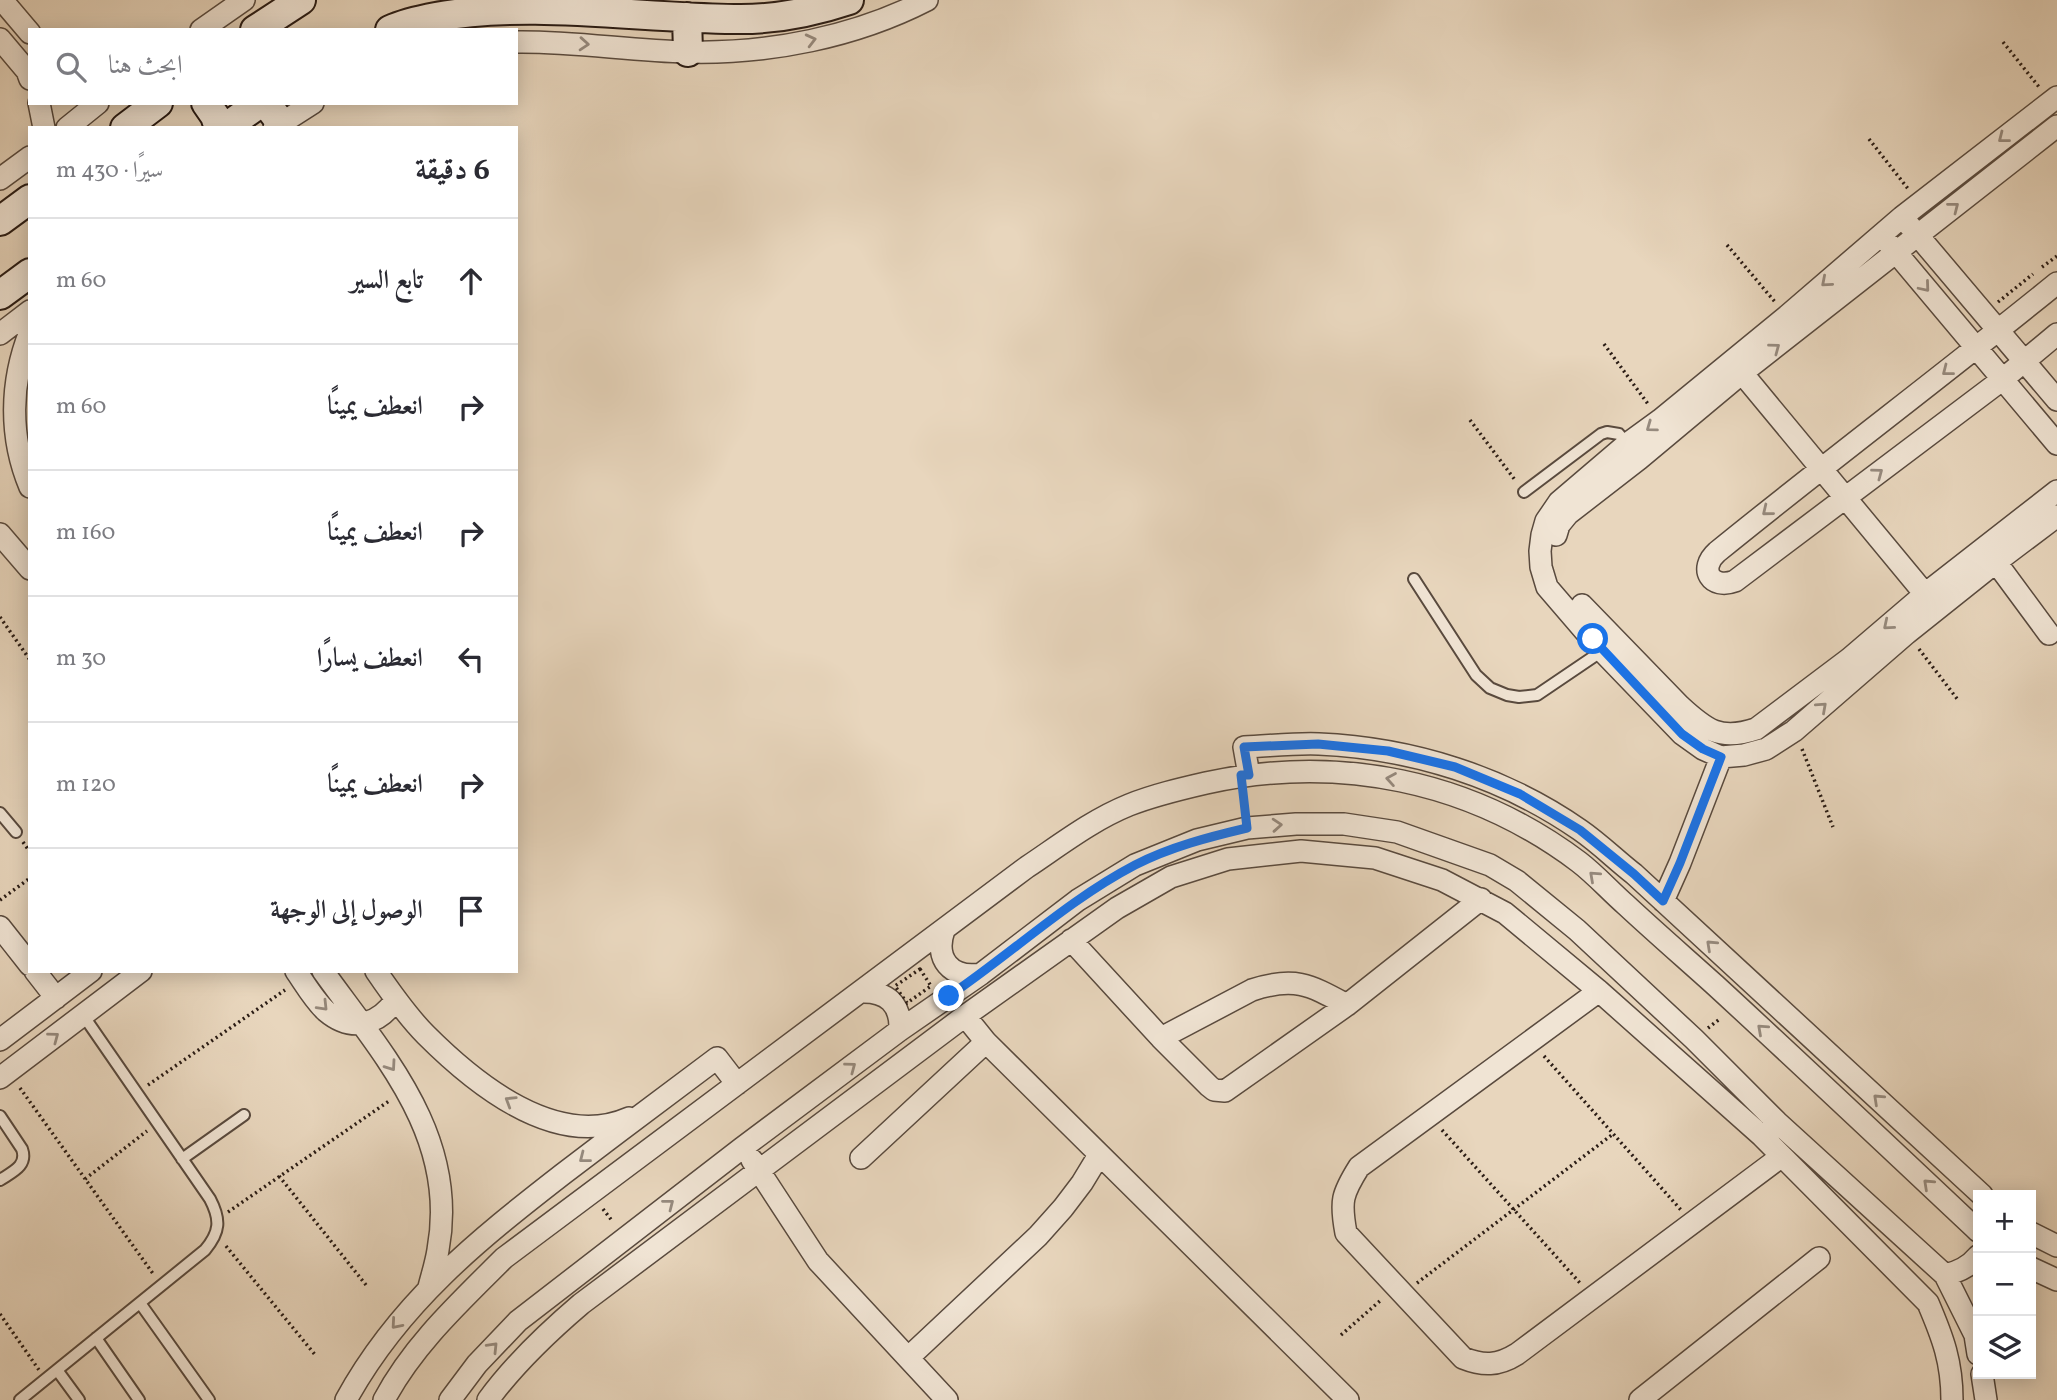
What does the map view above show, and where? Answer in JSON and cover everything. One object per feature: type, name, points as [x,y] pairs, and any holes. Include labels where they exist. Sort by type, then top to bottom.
[{"type":"main road","points":[[258,28],[301,0]]},
{"type":"main road","points":[[394,28],[460,12],[521,8],[736,19],[779,16],[849,0]]},
{"type":"main road","points":[[687,17],[688,52]]},
{"type":"main road","points":[[128,126],[155,105]]},
{"type":"main road","points":[[207,105],[218,126]]},
{"type":"main road","points":[[228,126],[257,105]]},
{"type":"main road","points":[[0,221],[28,200]]},
{"type":"main road","points":[[0,295],[28,274]]},
{"type":"street","points":[[2,0],[28,31]]},
{"type":"street","points":[[204,28],[244,0]]},
{"type":"street","points":[[518,42],[688,52],[739,50],[798,43],[856,29],[927,0]]},
{"type":"street","points":[[0,39],[28,72]]},
{"type":"street","points":[[1633,452],[1660,420],[1696,402],[1742,373],[1881,234],[2054,99]]},
{"type":"street","points":[[39,105],[44,126]]},
{"type":"street","points":[[69,126],[96,105]]},
{"type":"street","points":[[274,118],[308,105]]},
{"type":"street","points":[[2057,126],[1897,253],[1792,323],[1546,521],[1548,537],[1540,551],[1541,567],[1553,584],[1673,712],[1682,734],[1744,755],[1766,749],[1794,731],[1925,594],[2057,516]]},
{"type":"street","points":[[0,179],[28,158]]},
{"type":"street","points":[[1902,217],[2057,400]]},
{"type":"street","points":[[1881,234],[2057,444]]},
{"type":"street","points":[[2057,282],[1710,558],[1707,567],[1710,577],[1717,583],[1735,581],[2003,379],[2057,334]]},
{"type":"street","points":[[0,334],[28,313]]},
{"type":"street","points":[[28,339],[17,375],[14,402],[15,430],[28,481]]},
{"type":"street","points":[[1742,373],[1925,594]]},
{"type":"street","points":[[1663,901],[1680,863],[1711,745],[1726,735],[1756,729],[1778,712],[1907,633],[2057,491]]},
{"type":"street","points":[[0,534],[26,555]]},
{"type":"street","points":[[1991,555],[2049,634]]},
{"type":"street","points":[[1590,624],[1602,650],[1633,669]]},
{"type":"street","points":[[1778,712],[1794,731]]},
{"type":"street","points":[[1756,729],[1766,749]]},
{"type":"street","points":[[1249,775],[1244,747],[1329,745],[1388,751],[1455,767],[1520,794],[1580,830],[1634,874],[1977,1190]]},
{"type":"street","points":[[384,1400],[411,1357],[451,1311],[505,1258],[1027,867],[1087,827],[1117,811],[1170,791],[1249,775],[1300,770],[1350,772],[1399,780],[1436,789],[1494,811],[1539,835],[1580,863],[1802,1065],[1973,1226]]},
{"type":"street","points":[[450,1400],[477,1364],[518,1321],[742,1148],[1078,900],[1135,865],[1197,840],[1247,828],[1344,824],[1397,832],[1490,865],[1508,876],[1577,930],[1694,1039],[1769,1129],[1782,1156],[1928,1303],[1944,1339],[1952,1378],[1952,1400]]},
{"type":"street","points":[[488,1400],[538,1341],[581,1304],[965,1016],[1117,908],[1171,877],[1228,859],[1301,851],[1375,858],[1442,880],[1505,913],[1945,1275],[1973,1331]]},
{"type":"street","points":[[1071,940],[1161,1038],[1214,1090],[1226,1091],[1348,1004],[1481,900]]},
{"type":"street","points":[[0,927],[28,962]]},
{"type":"street","points":[[944,930],[941,940],[944,960],[960,974],[981,974]]},
{"type":"street","points":[[36,973],[55,998]]},
{"type":"street","points":[[0,1040],[88,973]]},
{"type":"street","points":[[4,1075],[138,973]]},
{"type":"street","points":[[324,973],[406,1088],[428,1132],[438,1170],[441,1209],[439,1249],[429,1287]]},
{"type":"street","points":[[377,973],[424,1033],[484,1085],[517,1106],[548,1121],[582,1127],[616,1124],[644,1112]]},
{"type":"street","points":[[299,975],[326,1011],[343,1021],[361,1024],[376,1020],[388,1012],[396,999]]},
{"type":"street","points":[[1161,1038],[1252,990],[1267,985],[1306,984],[1348,1004]]},
{"type":"street","points":[[1599,991],[1359,1167],[1347,1187],[1342,1210],[1346,1233],[1463,1358],[1491,1365],[1505,1362],[1782,1156]]},
{"type":"street","points":[[861,992],[872,992],[891,1001],[901,1020],[900,1030]]},
{"type":"street","points":[[965,1016],[986,1042],[1348,1400]]},
{"type":"street","points":[[861,1158],[986,1042]]},
{"type":"street","points":[[1802,1065],[1822,1048]]},
{"type":"street","points":[[346,1400],[386,1337],[429,1287],[504,1220],[718,1058],[737,1084]]},
{"type":"street","points":[[742,1148],[760,1170],[818,1261],[947,1400]]},
{"type":"street","points":[[908,1358],[1038,1236],[1076,1192],[1099,1155]]},
{"type":"street","points":[[2036,1236],[2057,1246]]},
{"type":"street","points":[[1640,1400],[1819,1258]]},
{"type":"street","points":[[1945,1275],[1959,1272],[1973,1263]]},
{"type":"street","points":[[2036,1270],[2057,1279]]},
{"type":"street","points":[[1983,1379],[1986,1400]]},
{"type":"lane","points":[[1524,492],[1601,434],[1619,434],[1633,452]]},
{"type":"lane","points":[[1414,579],[1476,675],[1490,688],[1507,695],[1536,695],[1602,650]]},
{"type":"lane","points":[[0,813],[16,832]]},
{"type":"lane","points":[[20,1400],[205,1250],[216,1233],[218,1219],[210,1199],[83,1016]]},
{"type":"lane","points":[[183,1159],[244,1115]]},
{"type":"lane","points":[[0,1116],[4,1130],[22,1149],[23,1161],[0,1180]]},
{"type":"lane","points":[[140,1303],[209,1400]]},
{"type":"lane","points":[[96,1338],[139,1400]]},
{"type":"lane","points":[[57,1370],[79,1400]]},
{"type":"path","points":[[2003,42],[2054,99]]},
{"type":"path","points":[[1869,139],[1920,203]]},
{"type":"path","points":[[1727,245],[1792,323]]},
{"type":"path","points":[[1983,313],[2057,256]]},
{"type":"path","points":[[1604,344],[1660,420]]},
{"type":"path","points":[[1469,420],[1524,492]]},
{"type":"path","points":[[0,617],[28,657]]},
{"type":"path","points":[[1907,633],[1958,700]]},
{"type":"path","points":[[1794,731],[1833,827]]},
{"type":"path","points":[[0,900],[28,879]]},
{"type":"path","points":[[920,969],[931,986],[907,1003],[895,986],[920,969]]},
{"type":"path","points":[[136,1093],[299,975]]},
{"type":"path","points":[[1694,1039],[1737,1005]]},
{"type":"path","points":[[1531,1041],[1692,1223]]},
{"type":"path","points":[[4,1075],[85,1179],[161,1286]]},
{"type":"path","points":[[218,1219],[406,1088]]},
{"type":"path","points":[[1429,1115],[1593,1297]]},
{"type":"path","points":[[85,1179],[157,1123]]},
{"type":"path","points":[[1341,1335],[1613,1134]]},
{"type":"path","points":[[279,1177],[366,1285]]},
{"type":"path","points":[[591,1193],[626,1237]]},
{"type":"path","points":[[216,1233],[316,1356]]},
{"type":"path","points":[[0,1314],[45,1380]]},
{"type":"route","points":[[949,996],[1078,900],[1135,865],[1197,840],[1247,828],[1241,775],[1249,775],[1244,747],[1318,744],[1388,751],[1455,767],[1520,794],[1580,830],[1663,901],[1721,757],[1703,749],[1682,734],[1593,639]]}]
